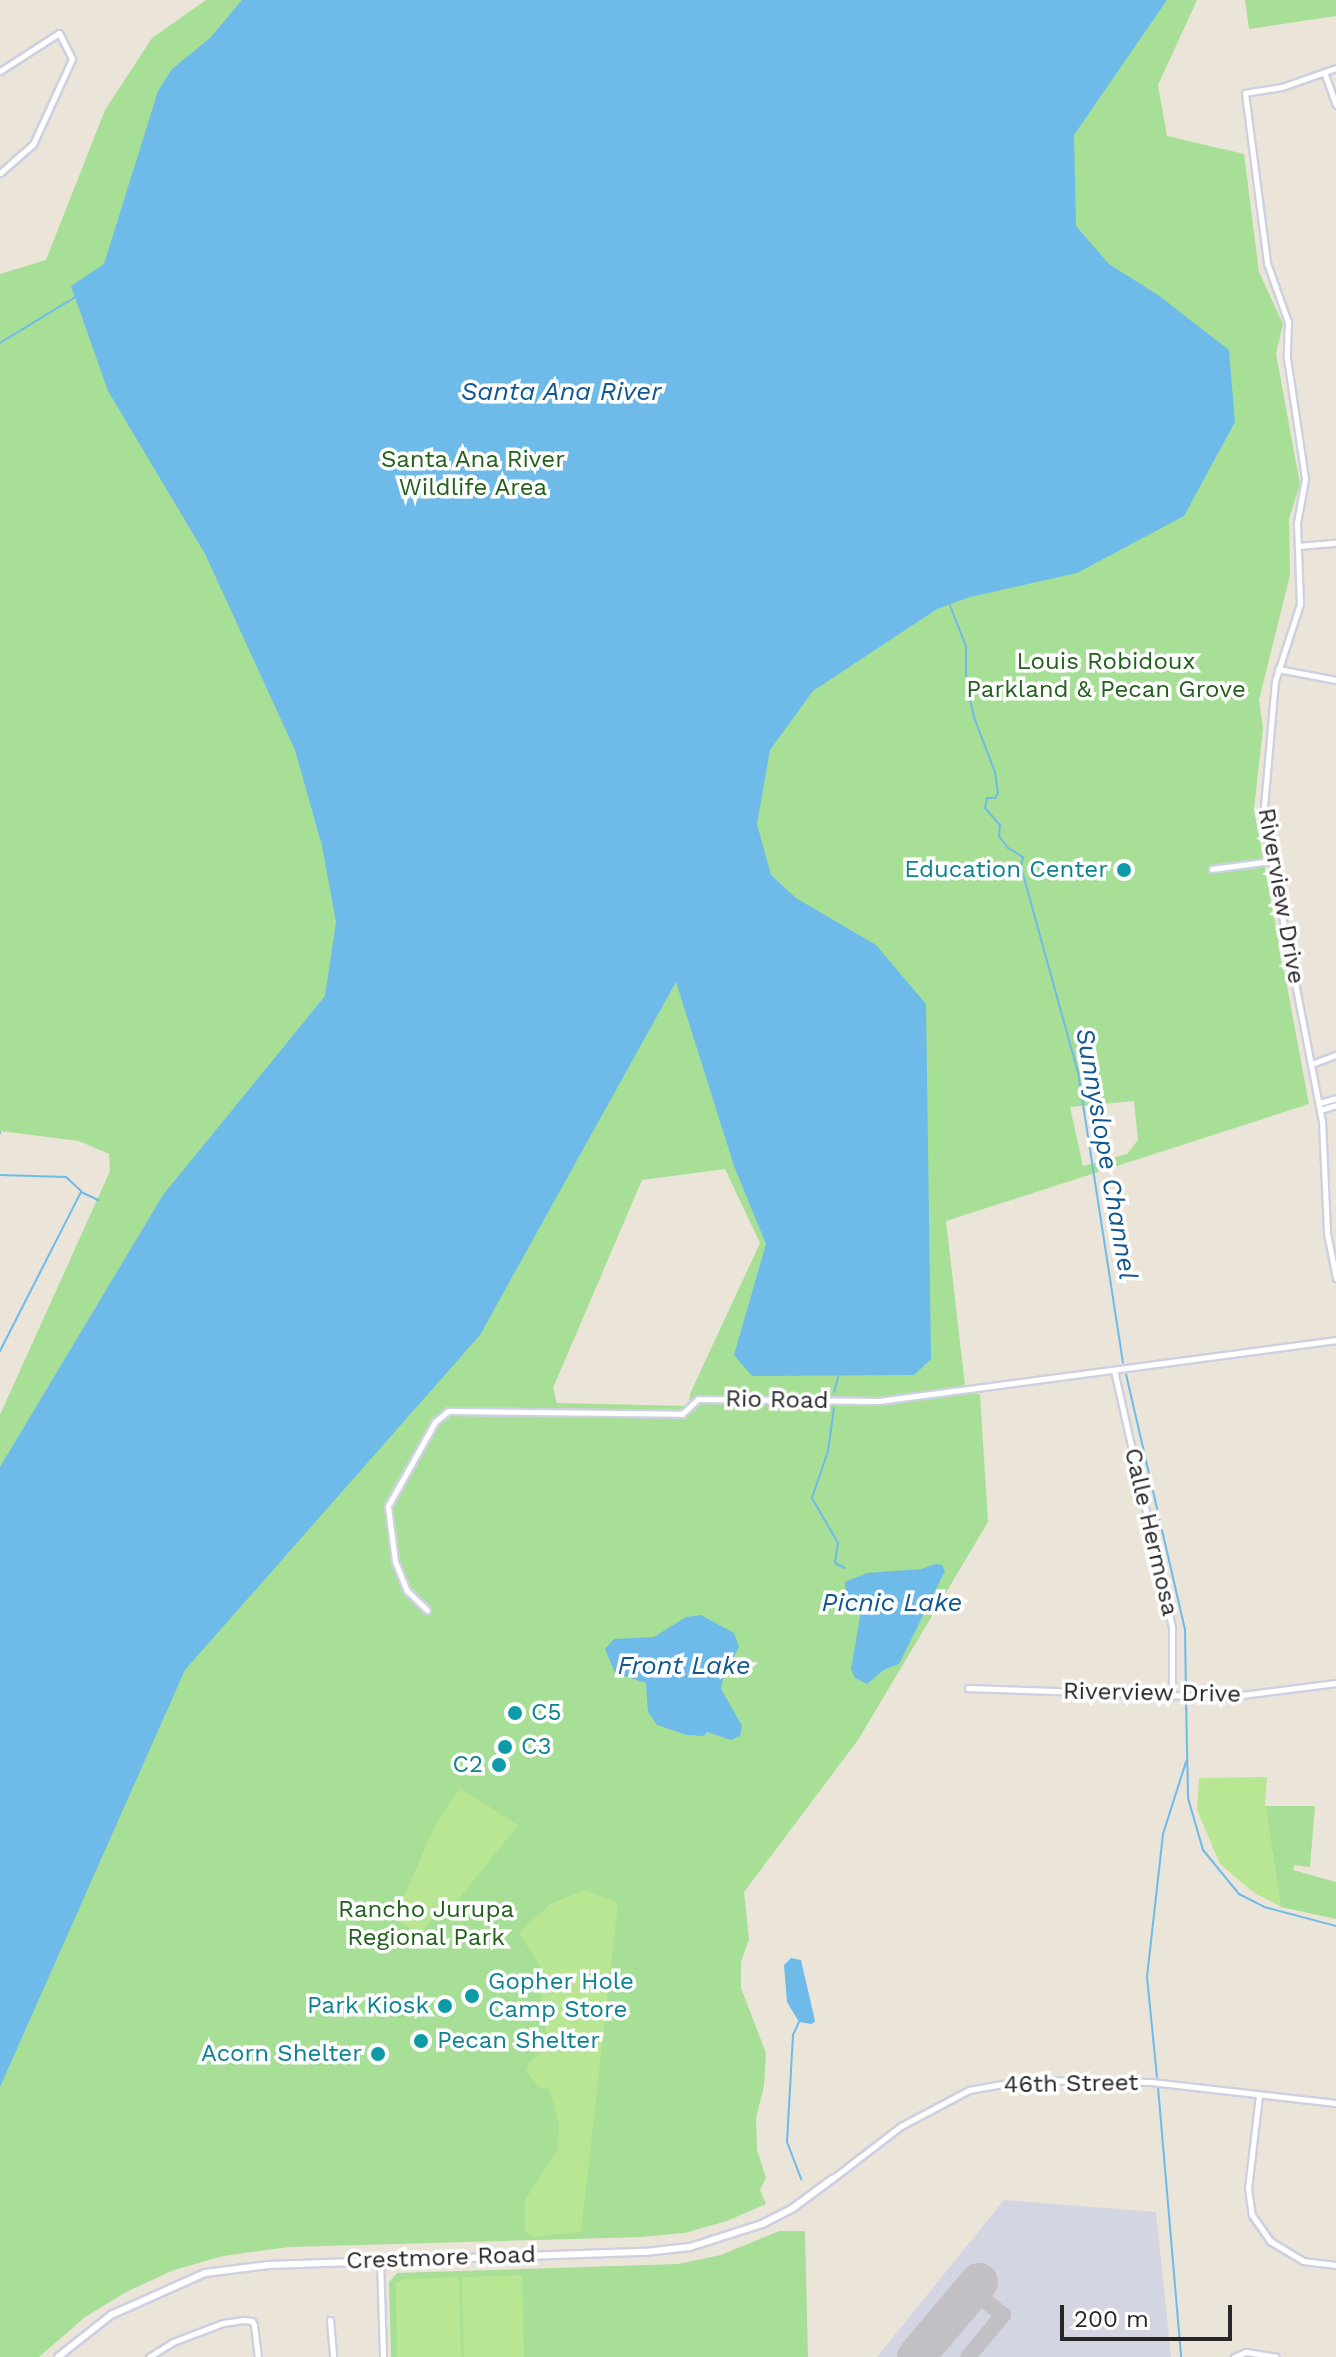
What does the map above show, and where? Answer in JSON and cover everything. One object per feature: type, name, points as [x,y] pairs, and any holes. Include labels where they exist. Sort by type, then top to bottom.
[{"type":"street","points":[[0,71],[59,33],[72,59],[33,144],[0,173]]},
{"type":"street","points":[[1336,68],[1324,72],[1336,105]]},
{"type":"street","name":"Riverview Drive","points":[[1324,72],[1282,87],[1245,93],[1267,263],[1288,322],[1287,358],[1305,479],[1297,523],[1301,580],[1298,617],[1278,669],[1263,802],[1271,861],[1320,1106],[1327,1233],[1336,1278]]},
{"type":"street","points":[[1298,546],[1336,543]]},
{"type":"street","points":[[1278,669],[1336,680]]},
{"type":"street","points":[[1212,869],[1271,861]]},
{"type":"street","points":[[1312,1064],[1336,1055]]},
{"type":"street","points":[[1320,1106],[1336,1098]]},
{"type":"street","points":[[1320,1106],[1336,1105]]},
{"type":"street","name":"Rio Road","points":[[427,1610],[407,1591],[395,1561],[388,1506],[435,1422],[448,1411],[682,1414],[698,1399],[879,1401],[1336,1340]]},
{"type":"street","name":"Calle Hermosa","points":[[1117,1370],[1172,1627],[1172,1696]]},
{"type":"street","name":"Riverview Drive","points":[[968,1688],[1192,1697],[1248,1696],[1336,1683]]},
{"type":"street","name":"46th Street","points":[[832,2179],[901,2126],[969,2090],[1024,2080],[1153,2082],[1336,2103]]},
{"type":"street","points":[[1259,2095],[1248,2188],[1252,2215],[1270,2241],[1303,2261],[1336,2265]]},
{"type":"street","name":"Crestmore Road","points":[[58,2357],[111,2315],[205,2273],[268,2265],[645,2252],[690,2247],[762,2224],[793,2208],[832,2179]]},
{"type":"street","points":[[380,2259],[383,2357]]},
{"type":"street","points":[[330,2320],[333,2357]]},
{"type":"street","points":[[149,2357],[173,2342],[223,2323],[252,2321],[258,2357]]},
{"type":"street","points":[[1234,2357],[1246,2352],[1276,2357]]},
{"type":"shaded area","points":[[1004,2200],[1156,2212],[1171,2357],[877,2357]]},
{"type":"green space","name":"Santa Ana River Wildlife Area","points":[[206,0],[1197,0],[1158,85],[1167,136],[1244,154],[1259,272],[1283,324],[1276,354],[1300,484],[1289,519],[1290,575],[1259,700],[1263,728],[1254,809],[1309,1104],[946,1221],[966,1394],[980,1394],[988,1522],[858,1740],[744,1892],[749,1939],[741,1962],[741,1988],[766,2053],[764,2086],[756,2118],[757,2150],[766,2178],[760,2190],[766,2204],[727,2221],[684,2233],[641,2237],[289,2247],[223,2256],[174,2270],[128,2291],[85,2317],[39,2357],[0,2357],[0,1415],[110,1171],[109,1154],[79,1141],[0,1131],[0,274],[46,260],[105,110],[152,38]],"holes":[[[1134,1101],[1138,1140],[1127,1154],[1083,1166],[1070,1107]],[[725,1169],[760,1243],[690,1394],[689,1406],[557,1403],[553,1388],[642,1180]]]},
{"type":"green space","points":[[1245,0],[1336,0],[1336,16],[1249,29]]},
{"type":"green space","points":[[1267,1777],[1265,1806],[1281,1907],[1253,1892],[1220,1864],[1197,1810],[1199,1778]]},
{"type":"green space","name":"Rancho Jurupa Regional Park","points":[[460,1788],[518,1825],[457,1901],[432,1920],[420,1935],[397,1920],[400,1907],[434,1827]]},
{"type":"green space","points":[[1265,1806],[1315,1806],[1310,1867],[1295,1865],[1293,1870],[1336,1882],[1336,1919],[1281,1907]]},
{"type":"green space","points":[[585,1890],[618,1903],[581,2232],[533,2237],[525,2231],[525,2200],[557,2151],[559,2123],[550,2090],[538,2086],[526,2071],[529,2063],[541,2053],[547,2035],[541,2009],[543,1971],[519,1933],[550,1904]]},
{"type":"green space","points":[[779,2231],[805,2231],[808,2357],[391,2357],[389,2282],[397,2273],[678,2264],[721,2255]]},
{"type":"green space","points":[[522,2275],[524,2357],[464,2357],[462,2277]]},
{"type":"green space","points":[[459,2277],[461,2357],[397,2357],[396,2284],[403,2279]]},
{"type":"water","name":"Santa Ana River","points":[[242,0],[1167,0],[1074,135],[1076,226],[1109,264],[1158,295],[1229,350],[1235,422],[1184,516],[1077,573],[970,597],[937,609],[813,691],[770,750],[757,824],[771,875],[796,898],[876,945],[926,1004],[931,1359],[914,1375],[752,1376],[734,1355],[766,1244],[734,1166],[676,982],[480,1335],[185,1670],[0,2087],[0,1467],[163,1195],[325,996],[336,922],[322,846],[295,750],[205,554],[108,391],[71,286],[104,264],[158,91],[172,69],[210,38]]},
{"type":"water","name":"Picnic Lake","points":[[942,1565],[945,1571],[899,1664],[885,1669],[867,1684],[855,1678],[851,1669],[861,1611],[846,1602],[845,1582],[867,1573],[921,1569]]},
{"type":"water","name":"Front Lake","points":[[701,1615],[734,1633],[739,1647],[723,1678],[721,1689],[742,1726],[740,1736],[731,1740],[707,1732],[704,1736],[687,1735],[657,1725],[648,1712],[646,1683],[615,1673],[605,1649],[614,1639],[654,1637],[686,1617]]},
{"type":"water","points":[[791,1958],[801,1960],[815,2021],[812,2024],[799,2022],[787,2002],[784,1965]]},
{"type":"waterway","points":[[0,343],[77,296]]},
{"type":"waterway","name":"Sunnyslope Channel","points":[[949,603],[966,646],[966,682],[975,720],[995,772],[998,793],[995,798],[987,798],[985,808],[1000,825],[999,836],[1008,848],[1023,857],[1021,867],[1078,1072],[1123,1363]]},
{"type":"waterway","points":[[0,1175],[66,1177],[81,1191]]},
{"type":"waterway","points":[[0,1351],[81,1192],[98,1200]]},
{"type":"waterway","points":[[834,1392],[839,1374]]},
{"type":"waterway","name":"Sunnyslope Channel","points":[[1126,1374],[1185,1629],[1186,1692]]},
{"type":"waterway","points":[[834,1408],[828,1451],[812,1498],[838,1543],[835,1563],[845,1568]]},
{"type":"waterway","name":"Sunnyslope Channel","points":[[1186,1699],[1188,1798],[1203,1850],[1239,1894],[1264,1907],[1336,1926]]},
{"type":"waterway","points":[[1157,2077],[1147,1977],[1163,1834],[1186,1762]]},
{"type":"waterway","points":[[799,2022],[793,2035],[787,2142],[801,2179]]},
{"type":"waterway","points":[[1158,2087],[1181,2357]]},
{"type":"taxiway","points":[[968,2357],[1003,2315],[972,2290]]},
{"type":"runway","points":[[916,2357],[979,2282]]},
{"type":"place","name":"Education Center","points":[[1124,870]]},
{"type":"place","name":"C5","points":[[515,1713]]},
{"type":"place","name":"C3","points":[[505,1747]]},
{"type":"place","name":"C2","points":[[499,1765]]},
{"type":"place","name":"Gopher Hole Camp Store","points":[[472,1996]]},
{"type":"place","name":"Park Kiosk","points":[[445,2006]]},
{"type":"place","name":"Pecan Shelter","points":[[421,2041]]},
{"type":"place","name":"Acorn Shelter","points":[[378,2054]]},
{"type":"park label","name":"Louis Robidoux Parkland & Pecan Grove","points":[[1106,676]]}]
